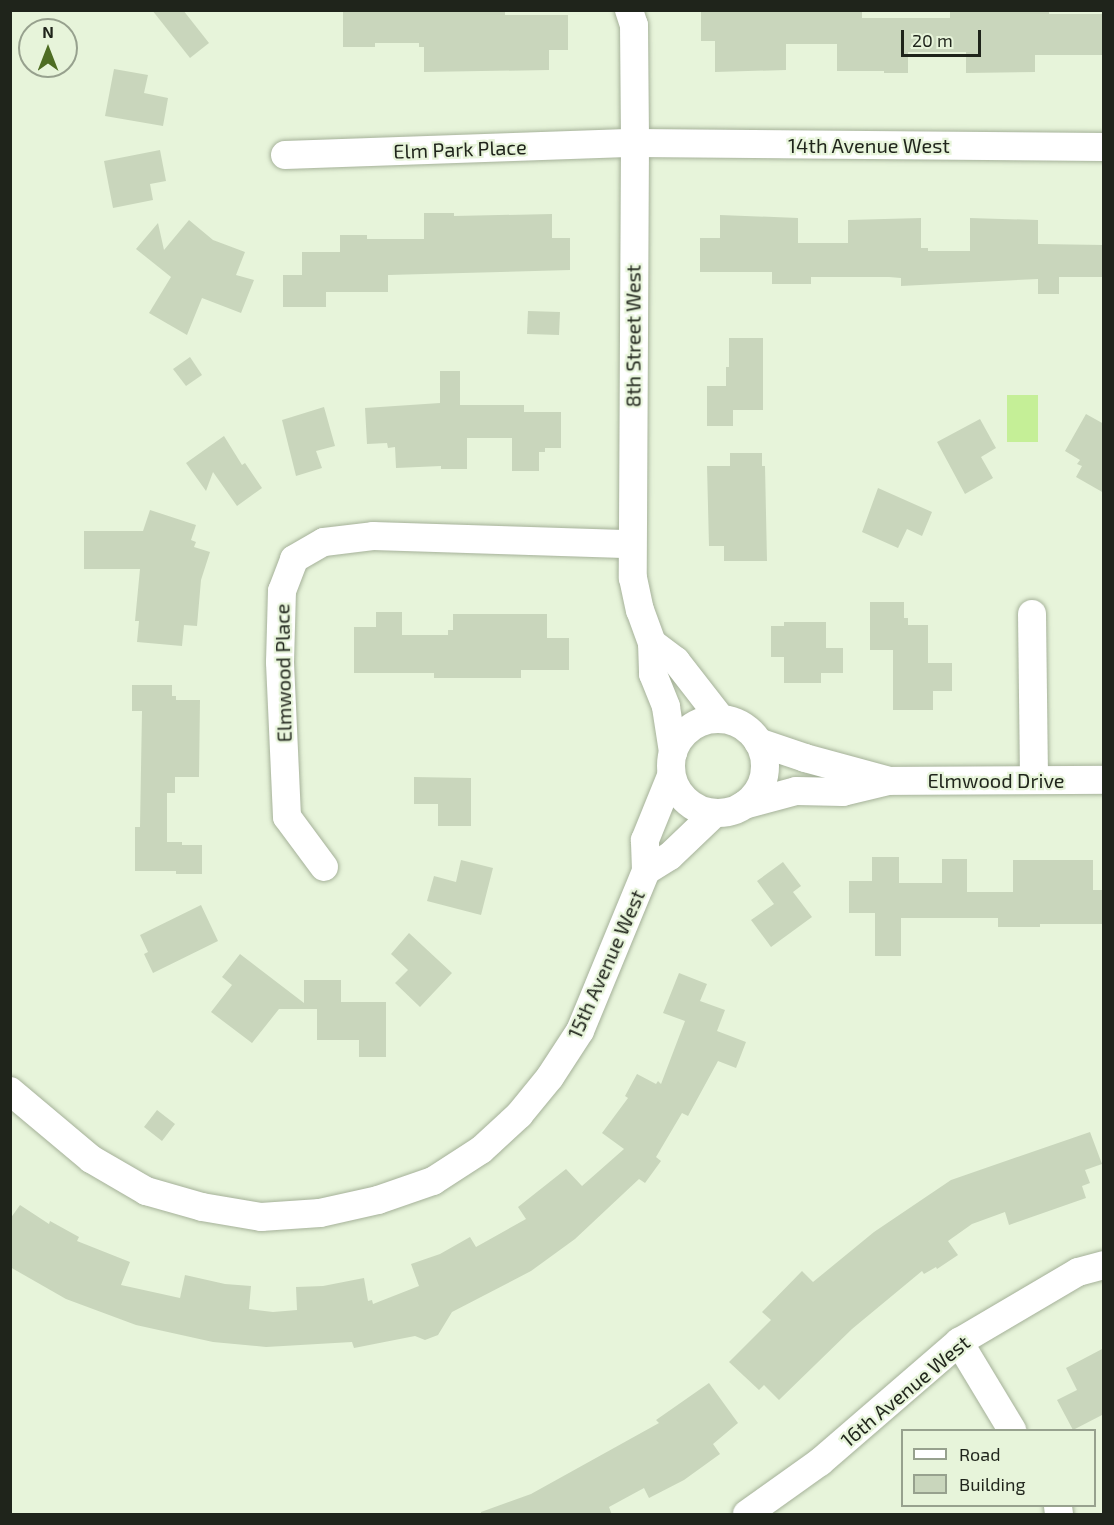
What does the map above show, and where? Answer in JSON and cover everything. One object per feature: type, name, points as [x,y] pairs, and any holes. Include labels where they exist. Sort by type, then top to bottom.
[{"type":"street","name":"8th Street West","points":[[635,15],[633,578],[640,610],[652,643],[652,674],[666,707],[672,764]]},
{"type":"street","name":"14th Avenue West","points":[[635,144],[1104,147]]},
{"type":"street","name":"Elm Park Place","points":[[285,155],[635,144]]},
{"type":"street","name":"Elmwood Place","points":[[324,867],[287,817],[280,662],[282,591],[294,559],[324,542],[373,536],[632,544]]},
{"type":"street","points":[[1032,614],[1034,779]]},
{"type":"street","points":[[652,643],[676,661],[721,719]]},
{"type":"street","points":[[721,719],[735,722],[748,730],[758,742],[764,755],[764,776],[755,795],[744,805],[731,812],[715,813],[700,810],[687,802],[677,790],[672,764],[680,737],[691,727],[705,721],[721,719]]},
{"type":"street","name":"Elmwood Drive","points":[[758,742],[814,761],[888,781]]},
{"type":"street","name":"15th Avenue West","points":[[10,1091],[91,1160],[146,1191],[202,1207],[261,1217],[320,1213],[378,1200],[433,1181],[481,1150],[519,1115],[550,1077],[580,1031],[646,872],[645,840],[672,764]]},
{"type":"street","name":"Elmwood Drive","points":[[744,805],[796,791],[843,792],[888,781],[1104,780]]},
{"type":"street","name":"15th Avenue West","points":[[646,872],[670,856],[715,813]]},
{"type":"street","name":"16th Avenue West","points":[[747,1515],[820,1462],[959,1342],[1078,1272],[1104,1265]]},
{"type":"street","points":[[959,1342],[1011,1429]]},
{"type":"green space","points":[[1007,395],[1038,395],[1038,442],[1007,442]]},
{"type":"building","points":[[152,10],[183,10],[209,43],[190,58]]},
{"type":"building","points":[[343,10],[505,10],[505,15],[568,15],[568,50],[549,50],[549,70],[424,72],[424,47],[419,47],[419,43],[375,43],[375,47],[343,47]]},
{"type":"building","points":[[701,10],[862,10],[862,18],[950,18],[950,10],[1049,10],[1049,14],[1104,14],[1104,55],[1035,55],[1035,72],[966,73],[966,52],[908,52],[908,73],[884,73],[884,71],[837,71],[837,44],[786,44],[786,70],[715,72],[715,41],[701,41]]},
{"type":"building","points":[[114,69],[148,75],[144,93],[168,98],[163,126],[105,116]]},
{"type":"building","points":[[160,150],[166,181],[150,184],[153,200],[113,208],[104,161]]},
{"type":"building","points":[[424,213],[454,213],[454,216],[552,214],[552,238],[570,238],[570,270],[388,275],[388,292],[326,292],[326,307],[283,307],[283,275],[302,275],[302,252],[340,252],[340,235],[367,235],[367,239],[424,239]]},
{"type":"building","points":[[720,215],[798,218],[798,243],[848,243],[848,220],[921,218],[921,248],[928,248],[928,251],[970,251],[970,218],[1038,220],[1038,244],[1104,245],[1104,277],[1059,277],[1059,294],[1038,294],[1038,279],[901,286],[901,278],[811,277],[811,284],[772,284],[772,272],[700,272],[700,238],[720,238]]},
{"type":"building","points":[[189,220],[213,240],[245,252],[236,275],[254,280],[241,313],[202,298],[187,335],[149,313],[171,277],[136,249],[158,223],[164,250]]},
{"type":"building","points":[[528,311],[560,312],[559,335],[527,334]]},
{"type":"building","points":[[729,338],[763,338],[763,410],[733,410],[733,426],[707,426],[707,386],[726,386],[726,367],[729,367]]},
{"type":"building","points":[[190,357],[202,375],[186,386],[173,369]]},
{"type":"building","points":[[440,371],[460,371],[460,405],[524,405],[524,412],[561,412],[561,448],[545,448],[545,452],[539,452],[539,471],[512,471],[512,438],[467,438],[467,469],[441,469],[441,466],[396,468],[395,447],[388,448],[387,443],[367,444],[365,408],[440,403]]},
{"type":"building","points":[[324,407],[335,446],[316,451],[322,468],[296,476],[282,420]]},
{"type":"building","points":[[1086,414],[1104,424],[1104,493],[1076,477],[1082,466],[1077,464],[1080,460],[1065,451]]},
{"type":"building","points":[[980,419],[996,448],[981,457],[993,478],[965,494],[937,442]]},
{"type":"building","points":[[224,436],[242,465],[245,463],[262,488],[237,506],[213,472],[206,491],[186,463]]},
{"type":"building","points":[[730,453],[762,453],[762,466],[765,466],[767,561],[724,561],[724,546],[709,546],[707,466],[730,466]]},
{"type":"building","points":[[878,488],[932,512],[922,536],[907,529],[898,548],[862,532]]},
{"type":"building","points":[[150,510],[196,525],[191,540],[196,542],[194,547],[210,552],[201,580],[197,626],[184,625],[182,646],[137,642],[139,621],[135,621],[140,569],[84,569],[84,531],[143,531]]},
{"type":"building","points":[[870,602],[904,602],[904,618],[908,618],[908,625],[928,625],[928,663],[952,663],[952,691],[933,691],[933,710],[893,710],[893,650],[870,650]]},
{"type":"building","points":[[376,612],[402,612],[402,635],[448,635],[448,630],[453,630],[453,614],[547,614],[547,638],[569,638],[569,670],[521,670],[521,678],[434,678],[434,673],[354,673],[354,627],[376,627]]},
{"type":"building","points":[[784,622],[826,622],[826,648],[843,648],[843,673],[821,673],[821,683],[784,683],[784,657],[771,657],[771,626],[784,626]]},
{"type":"building","points":[[132,685],[172,685],[172,696],[176,696],[176,700],[200,700],[199,777],[175,777],[175,793],[167,793],[167,842],[202,845],[202,874],[176,874],[176,871],[135,871],[135,827],[140,827],[142,711],[132,711]]},
{"type":"building","points":[[414,777],[471,778],[471,826],[438,826],[438,804],[414,804]]},
{"type":"building","points":[[872,857],[899,857],[899,883],[942,883],[942,859],[967,859],[967,892],[1013,892],[1013,860],[1093,860],[1093,890],[1104,890],[1104,924],[1040,924],[1040,927],[998,927],[998,918],[901,918],[901,956],[875,956],[875,913],[849,913],[849,881],[872,881]]},
{"type":"building","points":[[461,860],[493,868],[481,915],[427,901],[434,876],[456,882]]},
{"type":"building","points":[[783,862],[801,886],[793,892],[812,917],[771,947],[751,920],[774,904],[757,881]]},
{"type":"building","points":[[201,905],[218,941],[153,973],[144,954],[148,952],[140,935]]},
{"type":"building","points":[[409,933],[452,973],[420,1007],[395,983],[408,970],[391,954]]},
{"type":"building","points":[[240,954],[304,1003],[304,980],[341,980],[341,1002],[386,1002],[386,1057],[359,1057],[359,1040],[317,1040],[317,1009],[279,1009],[252,1043],[211,1012],[232,985],[222,977]]},
{"type":"building","points":[[679,973],[707,984],[700,1001],[725,1010],[717,1031],[746,1042],[736,1068],[718,1061],[688,1116],[682,1113],[656,1157],[661,1161],[645,1183],[639,1179],[575,1239],[531,1271],[452,1312],[438,1335],[425,1340],[415,1336],[354,1348],[352,1342],[266,1347],[213,1342],[136,1325],[66,1299],[10,1267],[10,1219],[20,1205],[49,1224],[50,1221],[79,1237],[77,1241],[130,1262],[121,1285],[180,1298],[185,1275],[225,1284],[251,1286],[249,1309],[273,1312],[297,1310],[296,1287],[323,1286],[364,1278],[368,1301],[372,1300],[373,1304],[419,1286],[411,1264],[440,1254],[470,1237],[476,1247],[526,1219],[518,1207],[566,1169],[582,1186],[624,1149],[602,1133],[628,1098],[625,1096],[637,1074],[656,1084],[658,1081],[661,1084],[685,1021],[663,1013]]},
{"type":"building","points":[[157,1110],[175,1124],[162,1141],[144,1127]]},
{"type":"building","points":[[1090,1132],[1102,1164],[1085,1170],[1090,1183],[1082,1186],[1086,1198],[1009,1225],[1005,1212],[972,1224],[948,1241],[958,1255],[937,1269],[936,1267],[924,1274],[922,1271],[852,1329],[779,1400],[764,1385],[759,1390],[729,1362],[771,1320],[762,1312],[802,1271],[813,1282],[874,1232],[951,1180]]},
{"type":"building","points":[[1104,1348],[1104,1414],[1075,1429],[1072,1429],[1057,1400],[1077,1390],[1066,1368]]},
{"type":"building","points":[[709,1383],[738,1423],[713,1444],[720,1454],[684,1480],[649,1498],[644,1488],[609,1507],[612,1515],[481,1515],[481,1512],[531,1494],[659,1423],[656,1420]]}]
